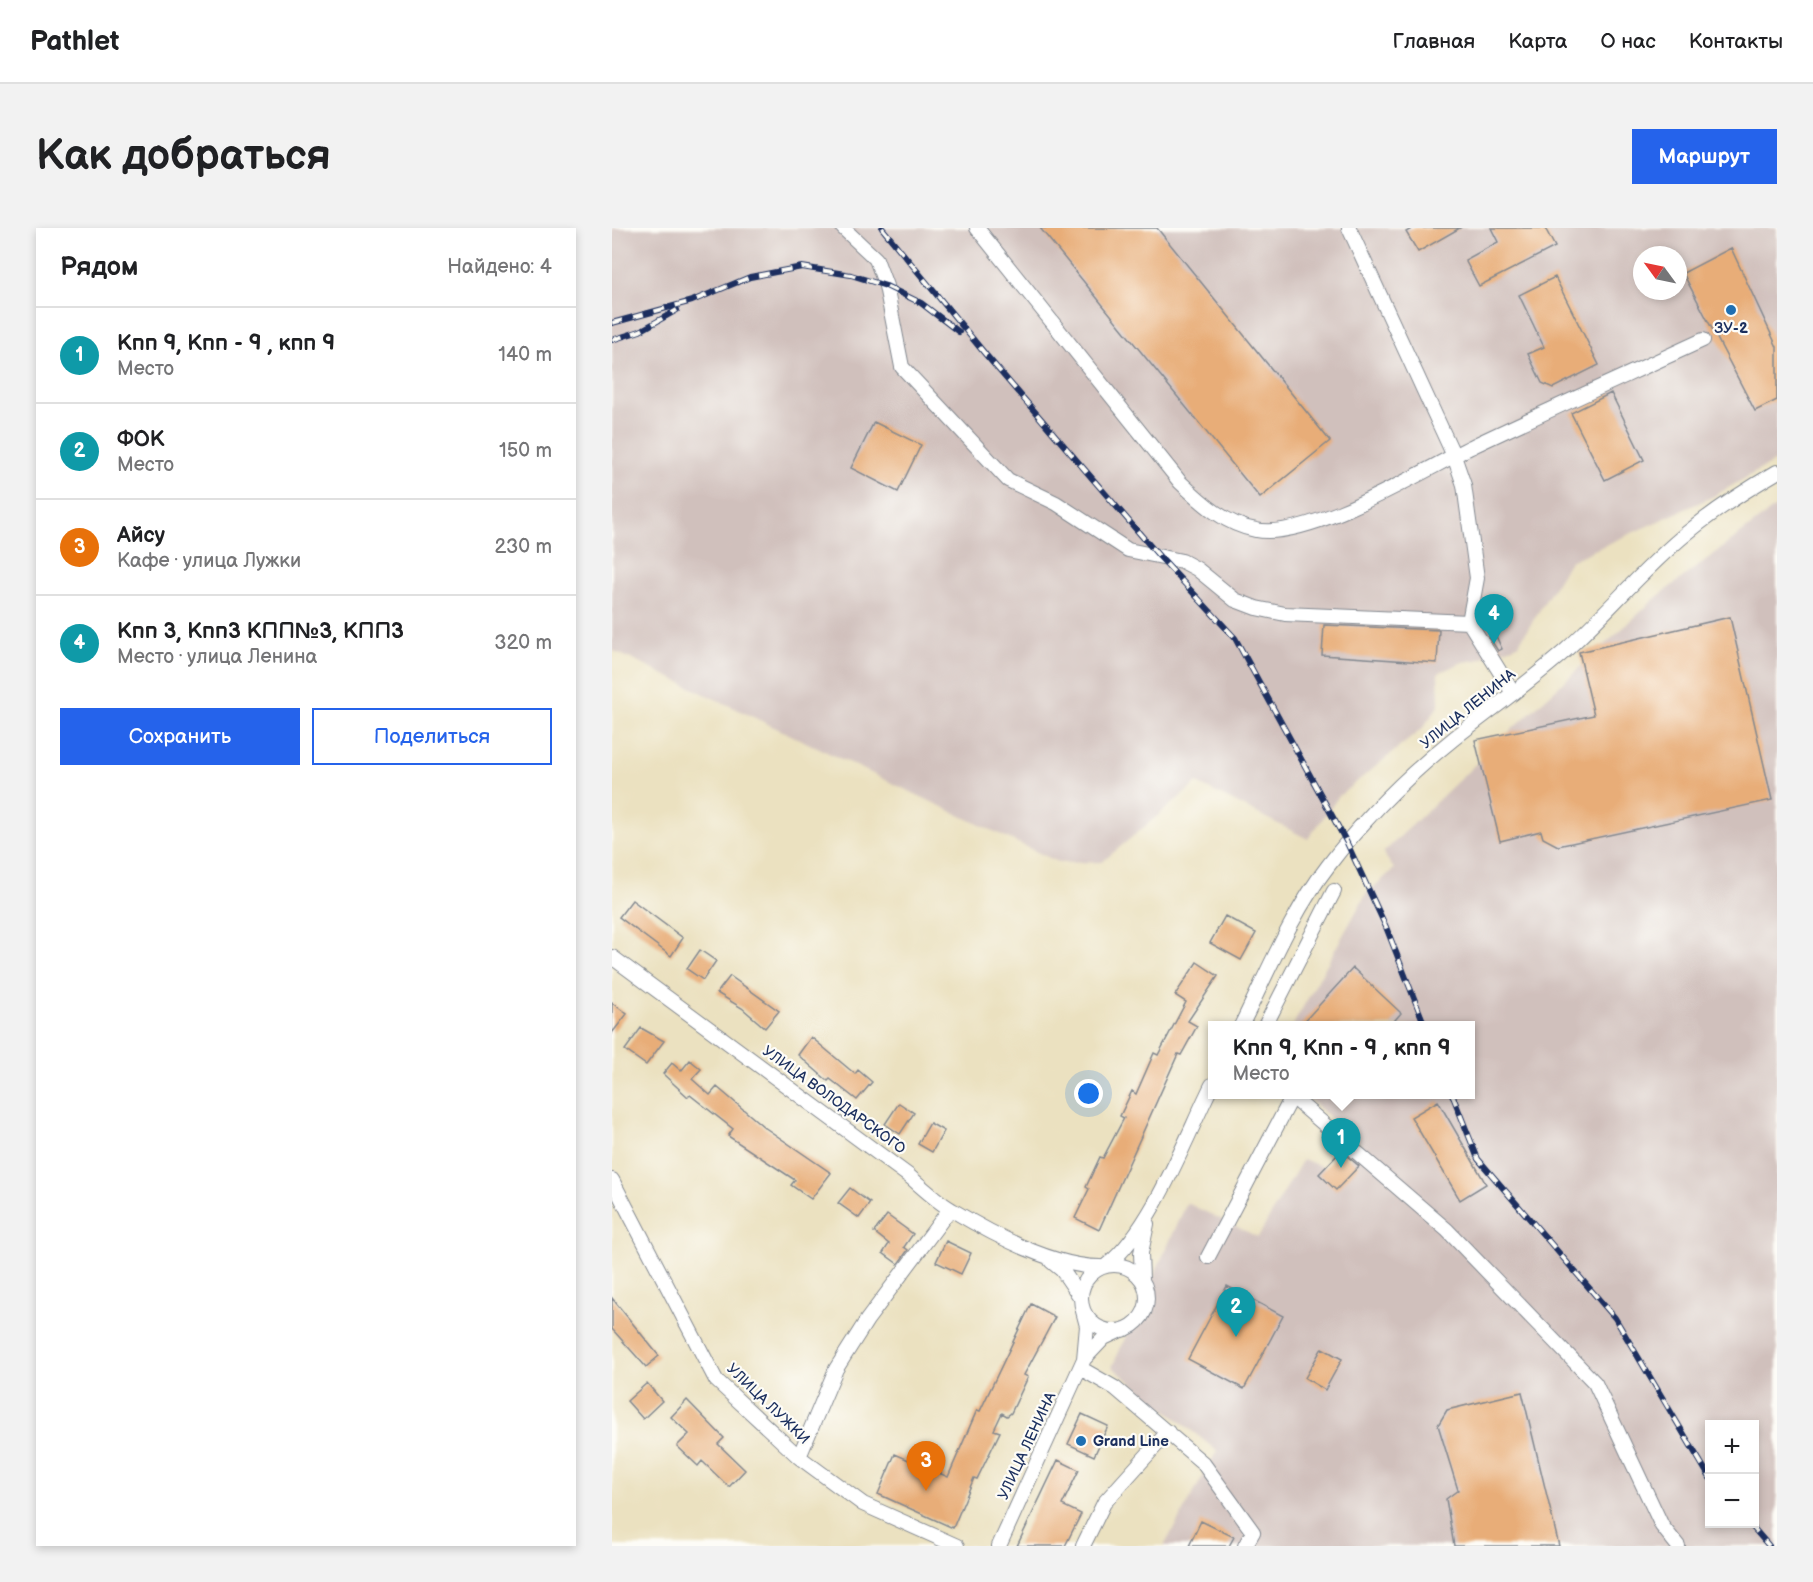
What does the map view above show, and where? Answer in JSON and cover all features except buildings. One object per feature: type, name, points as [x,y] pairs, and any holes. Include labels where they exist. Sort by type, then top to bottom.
[{"type":"street","points":[[843,228],[876,258],[886,286],[902,367],[1008,480],[1056,503],[1128,550],[1182,561],[1197,569],[1235,600],[1256,608],[1285,614],[1469,621]]},
{"type":"street","points":[[977,228],[1180,482],[1200,501],[1225,519],[1257,531],[1278,530],[1309,524],[1346,510],[1454,456],[1703,340]]},
{"type":"street","points":[[1349,228],[1454,456],[1464,485],[1478,578],[1469,621],[1513,693]]},
{"type":"street","name":"УЛИЦА ЛЕНИНА","points":[[1244,1021],[1298,912],[1347,843],[1420,768],[1584,634],[1686,533],[1777,472]]},
{"type":"street","points":[[1269,1021],[1334,891]]},
{"type":"street","name":"УЛИЦА ВОЛОДАРСКОГО","points":[[612,957],[909,1176],[950,1209],[1045,1256]]},
{"type":"street","points":[[1082,1364],[1087,1326],[1082,1305],[1086,1280],[1130,1243],[1151,1210],[1208,1093]]},
{"type":"street","points":[[1208,1257],[1288,1099]]},
{"type":"street","points":[[1293,1099],[1446,1230],[1595,1383],[1662,1526],[1678,1546]]},
{"type":"street","name":"УЛИЦА ЛУЖКИ","points":[[612,1180],[716,1380],[799,1457],[862,1504],[957,1546]]},
{"type":"street","points":[[799,1457],[836,1369],[867,1320],[950,1209]]},
{"type":"street","points":[[1082,1364],[1104,1338],[1139,1320],[1145,1311],[1147,1290],[1142,1279],[1141,1254],[1151,1210]]},
{"type":"street","points":[[1045,1256],[1069,1264],[1127,1267],[1142,1279]]},
{"type":"street","points":[[1045,1256],[1062,1270],[1098,1327],[1120,1331]]},
{"type":"street","points":[[1082,1364],[1115,1388],[1203,1463],[1253,1532],[1245,1546]]},
{"type":"street","name":"УЛИЦА ЛЕНИНА","points":[[999,1546],[1082,1364]]},
{"type":"street","points":[[1083,1546],[1104,1503],[1168,1432]]},
{"type":"shaded area","points":[[612,228],[1777,228],[1777,460],[1714,496],[1570,561],[1518,645],[1477,660],[1463,662],[1438,673],[1439,705],[1422,729],[1339,796],[1308,839],[1197,783],[1102,862],[1060,863],[612,650]]},
{"type":"shaded area","points":[[1777,506],[1777,1546],[1164,1546],[1217,1451],[1112,1367],[1187,1203],[1258,1237],[1303,1159],[1337,1173],[1361,1144],[1309,1099],[1475,1099],[1475,1021],[1295,1021],[1366,894],[1394,869],[1383,853],[1510,731],[1657,597]]},
{"type":"railway","points":[[882,228],[986,355],[1159,556],[1235,638],[1347,843],[1386,927],[1423,1021]]},
{"type":"railway","points":[[612,323],[692,301],[750,277],[802,267],[851,275],[886,286],[921,303],[959,332]]},
{"type":"railway","points":[[612,340],[640,331],[677,310]]},
{"type":"railway","points":[[1454,1099],[1478,1159],[1615,1318],[1708,1474]]},
{"type":"railway","points":[[1753,1528],[1769,1546]]},
{"type":"place","name":"ЗУ-2","points":[[1731,310]]},
{"type":"place","name":"Кпп 3, Кпп3 КПП№3, КПП3","points":[[1494,644]]},
{"type":"place","name":"Кпп 9, Кпп - 9 , кпп 9","points":[[1341,1168]]},
{"type":"place","name":"ФОК","points":[[1236,1337]]},
{"type":"place","name":"Grand Line","points":[[1081,1441]]},
{"type":"place","name":"Айсу","points":[[926,1491]]}]
